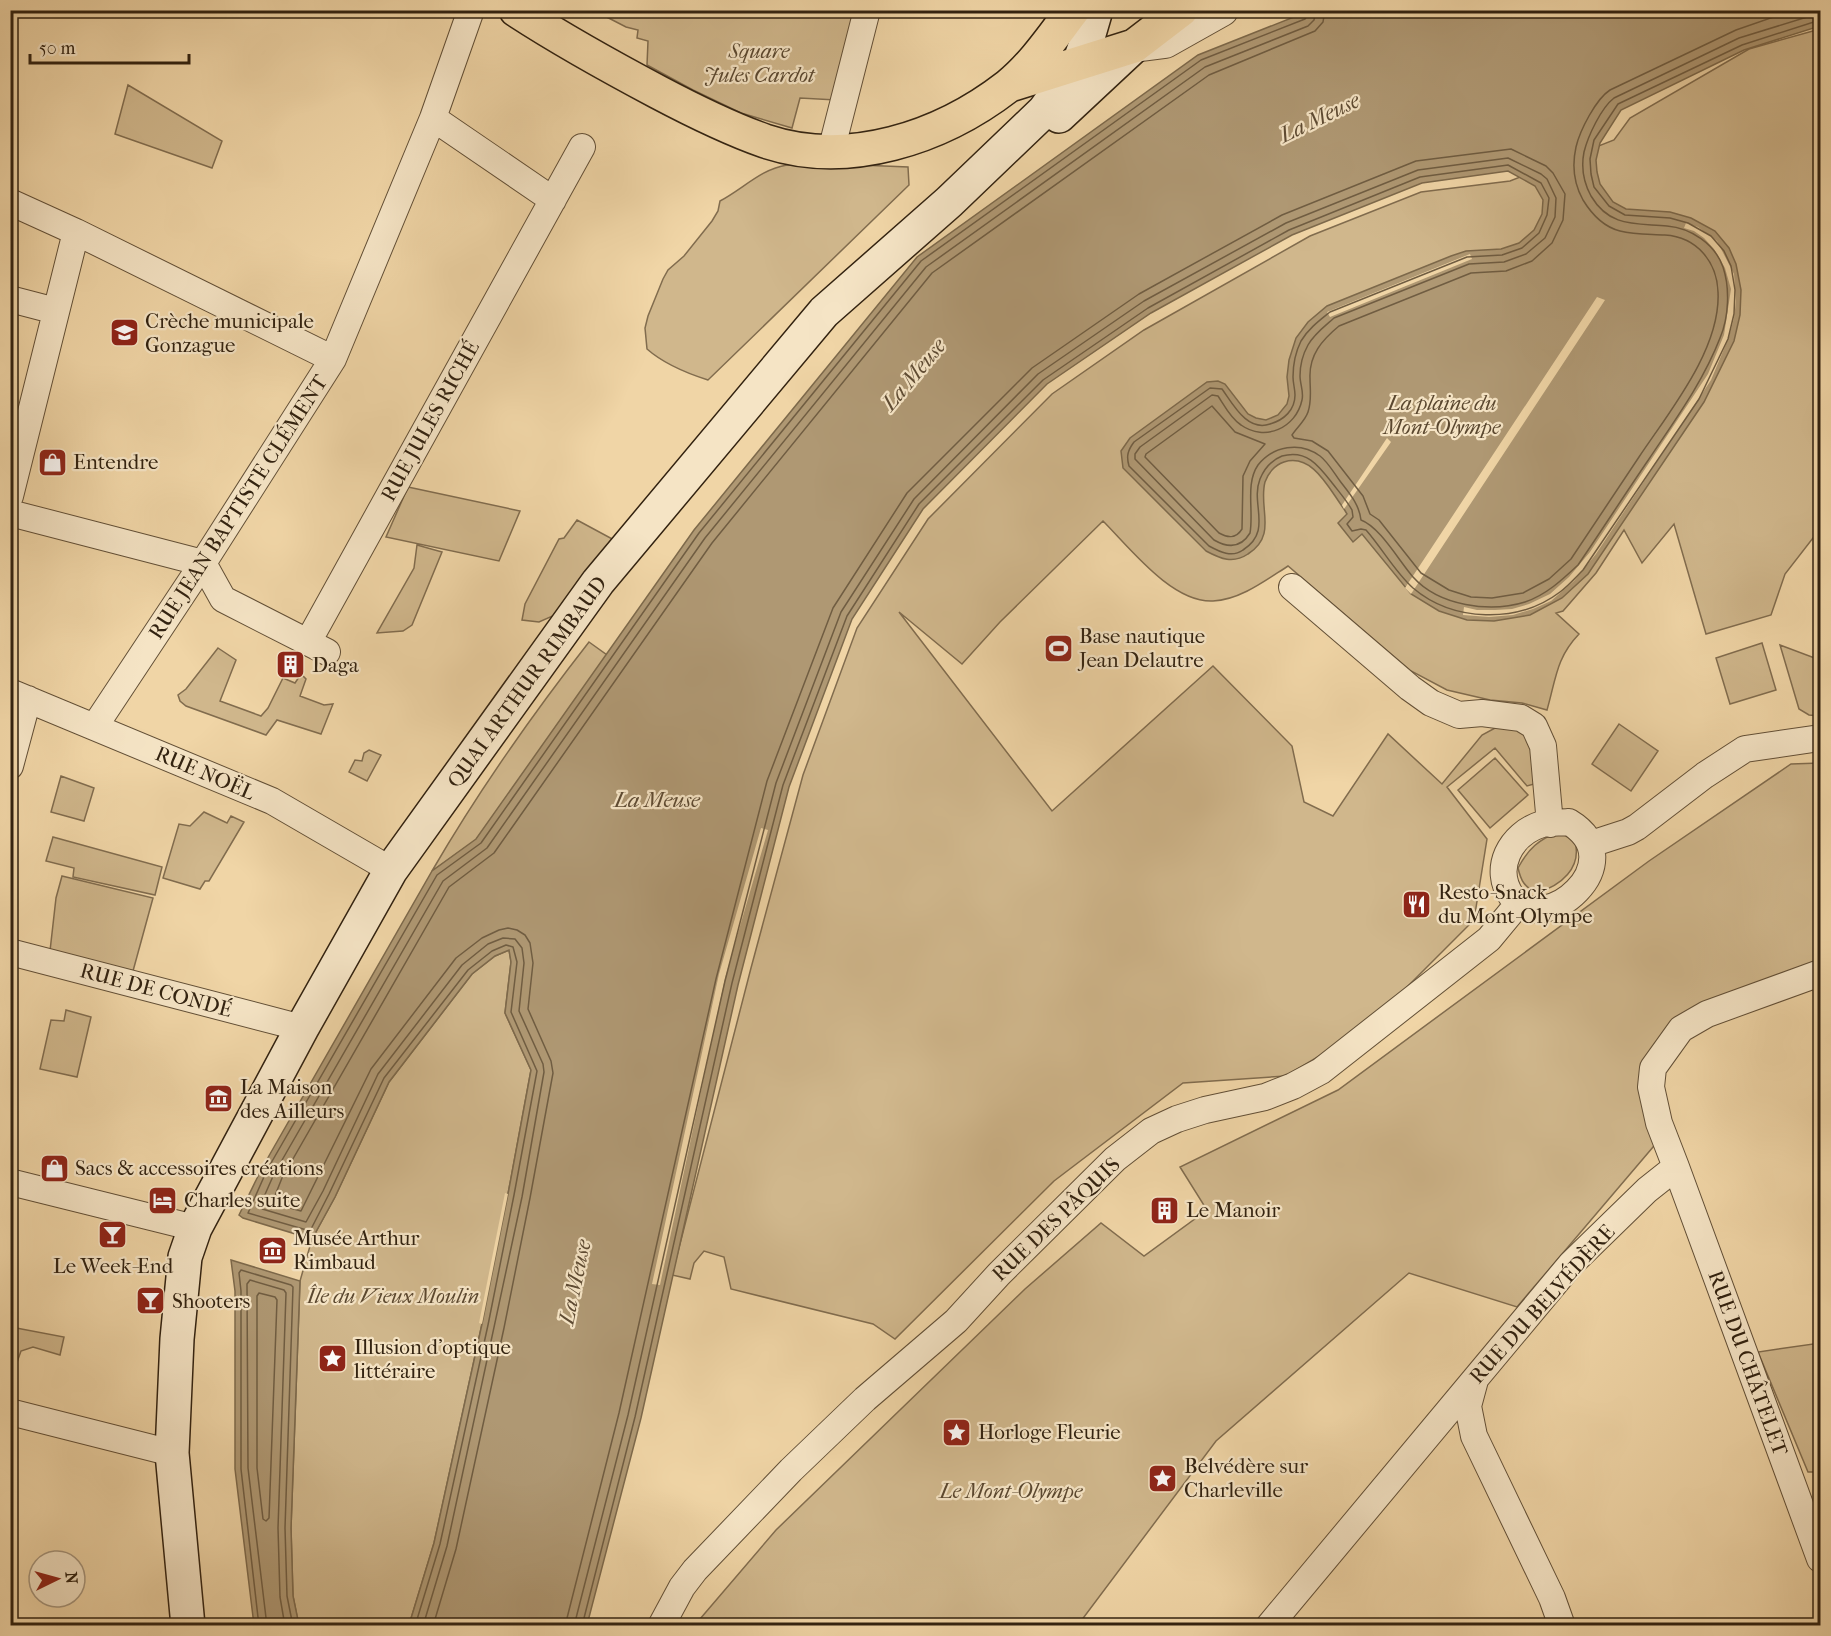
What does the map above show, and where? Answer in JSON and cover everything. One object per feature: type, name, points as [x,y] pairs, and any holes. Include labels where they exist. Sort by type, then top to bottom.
[{"type":"main road","points":[[516,10],[578,50],[687,108],[765,141],[796,148],[831,151],[873,148],[914,138],[963,115],[1008,85],[1033,61],[1073,10]]},
{"type":"main road","name":"QUAI ARTHUR RIMBAUD","points":[[188,1626],[171,1453],[177,1339],[185,1257],[195,1228],[302,1028],[391,870],[605,573],[824,312],[949,202],[1044,111],[1079,63],[1088,41],[1096,10]]},
{"type":"main road","points":[[1008,85],[1134,46],[1181,10]]},
{"type":"main road","name":"QUAI ARTHUR RIMBAUD","points":[[949,202],[1024,149],[1134,46]]},
{"type":"street","name":"RUE JEAN BAPTISTE CLÉMENT","points":[[95,726],[203,563],[333,359],[433,118],[471,10]]},
{"type":"street","points":[[831,151],[867,10]]},
{"type":"street","points":[[1134,46],[1165,42],[1222,10]]},
{"type":"street","points":[[433,118],[553,200]]},
{"type":"street","name":"RUE JULES RICHÉ","points":[[203,563],[223,599],[317,647],[582,147]]},
{"type":"street","points":[[10,202],[76,232],[333,359]]},
{"type":"street","points":[[10,496],[20,414],[56,311],[76,232]]},
{"type":"street","points":[[10,299],[56,311]]},
{"type":"street","points":[[10,513],[203,563]]},
{"type":"street","points":[[1292,587],[1410,688],[1431,703],[1459,715],[1482,714],[1521,718],[1534,726],[1543,746],[1550,824]]},
{"type":"street","points":[[10,766],[19,696]]},
{"type":"street","name":"RUE NOËL","points":[[19,696],[272,801],[391,870]]},
{"type":"street","points":[[1592,844],[1629,832],[1705,775],[1745,749],[1821,738]]},
{"type":"street","points":[[1569,822],[1580,828],[1592,844],[1590,873],[1582,887],[1569,898],[1556,906],[1539,910],[1528,909],[1518,904],[1511,896],[1503,864],[1507,853],[1521,836],[1542,824],[1569,822]]},
{"type":"street","name":"RUE DES PÂQUIS","points":[[661,1626],[682,1587],[695,1570],[791,1470],[865,1399],[956,1321],[999,1274],[1115,1159],[1151,1131],[1177,1119],[1205,1110],[1265,1097],[1293,1086],[1321,1071],[1489,939],[1518,904]]},
{"type":"street","name":"RUE DE CONDÉ","points":[[10,952],[302,1028]]},
{"type":"street","points":[[1676,1167],[1659,1123],[1651,1087],[1653,1068],[1681,1029],[1707,1014],[1821,973]]},
{"type":"street","name":"RUE DU BELVÉDÈRE","points":[[1269,1626],[1572,1264],[1647,1190],[1676,1167]]},
{"type":"street","name":"RUE DU CHÂTELET","points":[[1676,1167],[1821,1558]]},
{"type":"street","points":[[10,1182],[195,1228]]},
{"type":"street","points":[[1476,1377],[1468,1406],[1474,1436],[1552,1598],[1562,1626]]},
{"type":"street","points":[[10,1412],[171,1453]]},
{"type":"green space","name":"Square Jules Cardot","points":[[595,11],[860,11],[836,100],[800,98],[792,128],[741,113],[647,65],[648,41],[637,38],[638,30],[626,27]]},
{"type":"green space","name":"La plaine du Mont-Olympe","points":[[1820,29],[1820,529],[1785,574],[1771,615],[1706,634],[1674,524],[1642,563],[1624,530],[1596,573],[1563,611],[1556,613],[1579,634],[1561,660],[1547,710],[1522,703],[1490,700],[1447,690],[1411,671],[1288,566],[1243,593],[1223,600],[1198,599],[1182,593],[1153,572],[1103,521],[1000,622],[962,664],[899,612],[1052,811],[1213,666],[1292,746],[1304,802],[1333,816],[1388,734],[1442,784],[1482,735],[1495,728],[1525,729],[1541,782],[1527,786],[1495,748],[1447,787],[1487,839],[1474,920],[1366,1028],[1286,1076],[1183,1083],[1054,1181],[895,1339],[873,1324],[731,1289],[724,1257],[704,1251],[694,1263],[690,1279],[672,1275],[803,775],[857,628],[928,519],[1052,394],[1144,330],[1310,236],[1421,192],[1510,181],[1614,140],[1630,118],[1749,49]]},
{"type":"green space","points":[[128,85],[222,141],[212,168],[115,134]]},
{"type":"green space","points":[[787,165],[908,167],[909,185],[708,380],[668,364],[647,349],[645,328],[668,270],[684,256],[712,221],[718,211],[720,201],[760,175]]},
{"type":"green space","points":[[408,487],[520,511],[499,561],[386,537]]},
{"type":"green space","points":[[577,520],[616,541],[555,615],[539,622],[522,620],[525,604],[559,539],[564,538]]},
{"type":"green space","points":[[417,545],[442,552],[412,625],[403,631],[377,633],[414,568]]},
{"type":"green space","points":[[589,642],[607,655],[476,840],[432,871],[468,811],[507,754]]},
{"type":"green space","points":[[1762,643],[1776,690],[1730,704],[1716,658]]},
{"type":"green space","points":[[1780,645],[1820,660],[1820,716],[1809,715],[1799,709]]},
{"type":"green space","points":[[218,648],[236,660],[220,701],[261,716],[268,708],[283,678],[295,683],[301,674],[306,679],[300,696],[324,705],[333,704],[321,734],[277,720],[266,735],[186,706],[180,701],[178,695],[186,689]]},
{"type":"green space","points":[[1619,724],[1658,751],[1631,791],[1592,764]]},
{"type":"green space","points":[[369,750],[381,755],[367,781],[349,772],[355,760],[362,761],[364,753]]},
{"type":"green space","points":[[1495,758],[1528,795],[1490,828],[1458,790]]},
{"type":"green space","name":"Le Mont-Olympe","points":[[1820,763],[1820,963],[1643,1064],[1659,1140],[1517,1307],[1409,1273],[1216,1441],[1078,1625],[694,1626],[776,1530],[1025,1289],[1101,1223],[1144,1256],[1207,1210],[1180,1167],[1338,1090],[1649,861],[1791,764]]},
{"type":"green space","points":[[61,776],[94,788],[84,821],[51,812]]},
{"type":"green space","points":[[204,812],[227,823],[231,816],[244,822],[209,881],[205,881],[200,889],[163,878],[179,824],[190,826]]},
{"type":"green space","points":[[1559,832],[1575,841],[1575,860],[1568,874],[1561,881],[1536,893],[1524,883],[1518,868],[1535,846]]},
{"type":"green space","points":[[53,837],[162,867],[155,895],[73,877],[74,868],[46,861]]},
{"type":"green space","points":[[62,876],[153,898],[133,971],[50,951],[56,898]]},
{"type":"green space","name":"Île du Vieux Moulin","points":[[509,950],[511,962],[505,1013],[531,1070],[482,1324],[434,1543],[409,1625],[299,1626],[293,1596],[291,1528],[300,1281],[312,1239],[335,1197],[389,1082],[472,974],[495,956]]},
{"type":"green space","points":[[66,1010],[91,1017],[77,1077],[40,1069],[51,1020],[64,1021]]},
{"type":"green space","points":[[11,1327],[64,1337],[60,1355],[33,1347],[21,1351],[16,1365],[11,1363]]},
{"type":"green space","points":[[1820,1343],[1820,1472],[1808,1472],[1758,1352]]},
{"type":"water","name":"La Meuse","points":[[1309,11],[1820,11],[1820,26],[1744,50],[1621,110],[1600,143],[1596,160],[1597,172],[1600,184],[1613,202],[1626,209],[1670,212],[1691,218],[1715,231],[1729,248],[1736,264],[1741,290],[1740,315],[1734,341],[1704,402],[1588,574],[1562,598],[1530,615],[1494,621],[1467,620],[1439,611],[1411,594],[1362,534],[1353,542],[1338,523],[1347,514],[1344,509],[1326,483],[1304,463],[1284,462],[1270,473],[1263,492],[1265,530],[1262,538],[1257,547],[1248,554],[1232,560],[1206,551],[1123,468],[1121,451],[1130,438],[1207,382],[1218,381],[1225,384],[1248,414],[1256,418],[1266,420],[1278,415],[1287,404],[1289,396],[1287,377],[1289,360],[1296,338],[1308,322],[1327,306],[1466,251],[1501,249],[1519,243],[1534,230],[1542,214],[1543,200],[1535,186],[1508,171],[1422,183],[1292,235],[1151,313],[1047,384],[923,509],[852,619],[789,787],[738,985],[641,1418],[587,1625],[409,1625],[434,1543],[482,1324],[531,1070],[505,1013],[511,962],[509,950],[495,956],[472,974],[389,1082],[335,1197],[312,1239],[239,1215],[262,1168],[432,871],[476,839],[694,530],[917,257],[1198,55]]},
{"type":"water","points":[[231,1260],[300,1281],[291,1528],[293,1596],[299,1625],[254,1625],[235,1469],[235,1291]]},
{"type":"pier","points":[[1686,223],[1698,227],[1717,241],[1734,274],[1736,301],[1734,318],[1729,337],[1711,380],[1596,554],[1574,581],[1551,601],[1533,609],[1513,615],[1489,617],[1463,615],[1464,607],[1495,610],[1512,609],[1529,604],[1550,594],[1569,577],[1590,552],[1708,374],[1724,335],[1731,289],[1725,268],[1714,249],[1694,231],[1684,228]]},
{"type":"pier","points":[[1470,254],[1472,259],[1330,317],[1327,312]]},
{"type":"pier","points":[[1597,297],[1605,300],[1411,594],[1405,588]]},
{"type":"pier","points":[[1387,438],[1391,442],[1344,509],[1342,505]]},
{"type":"pier","points":[[761,828],[768,830],[725,978],[660,1285],[652,1284],[719,974]]},
{"type":"pier","points":[[505,1193],[508,1194],[482,1324],[479,1323]]},
{"type":"place","name":"Crèche municipale Gonzague","points":[[124,333]]},
{"type":"place","name":"Entendre","points":[[52,462]]},
{"type":"place","name":"Base nautique Jean Delautre","points":[[1058,648]]},
{"type":"place","name":"Daga","points":[[291,665]]},
{"type":"place","name":"Resto-Snack du Mont-Olympe","points":[[1417,904]]},
{"type":"place","name":"La Maison des Ailleurs","points":[[219,1099]]},
{"type":"place","name":"Sacs & accessoires créations","points":[[54,1168]]},
{"type":"place","name":"Charles suite","points":[[163,1200]]},
{"type":"place","name":"Le Manoir","points":[[1165,1210]]},
{"type":"place","name":"Le Week-End","points":[[113,1235]]},
{"type":"place","name":"Musée Arthur Rimbaud","points":[[272,1250]]},
{"type":"place","name":"Shooters","points":[[151,1301]]},
{"type":"place","name":"Illusion d'optique littéraire","points":[[333,1359]]},
{"type":"place","name":"Horloge Fleurie","points":[[957,1432]]},
{"type":"place","name":"Belvédère sur Charleville","points":[[1163,1478]]}]
